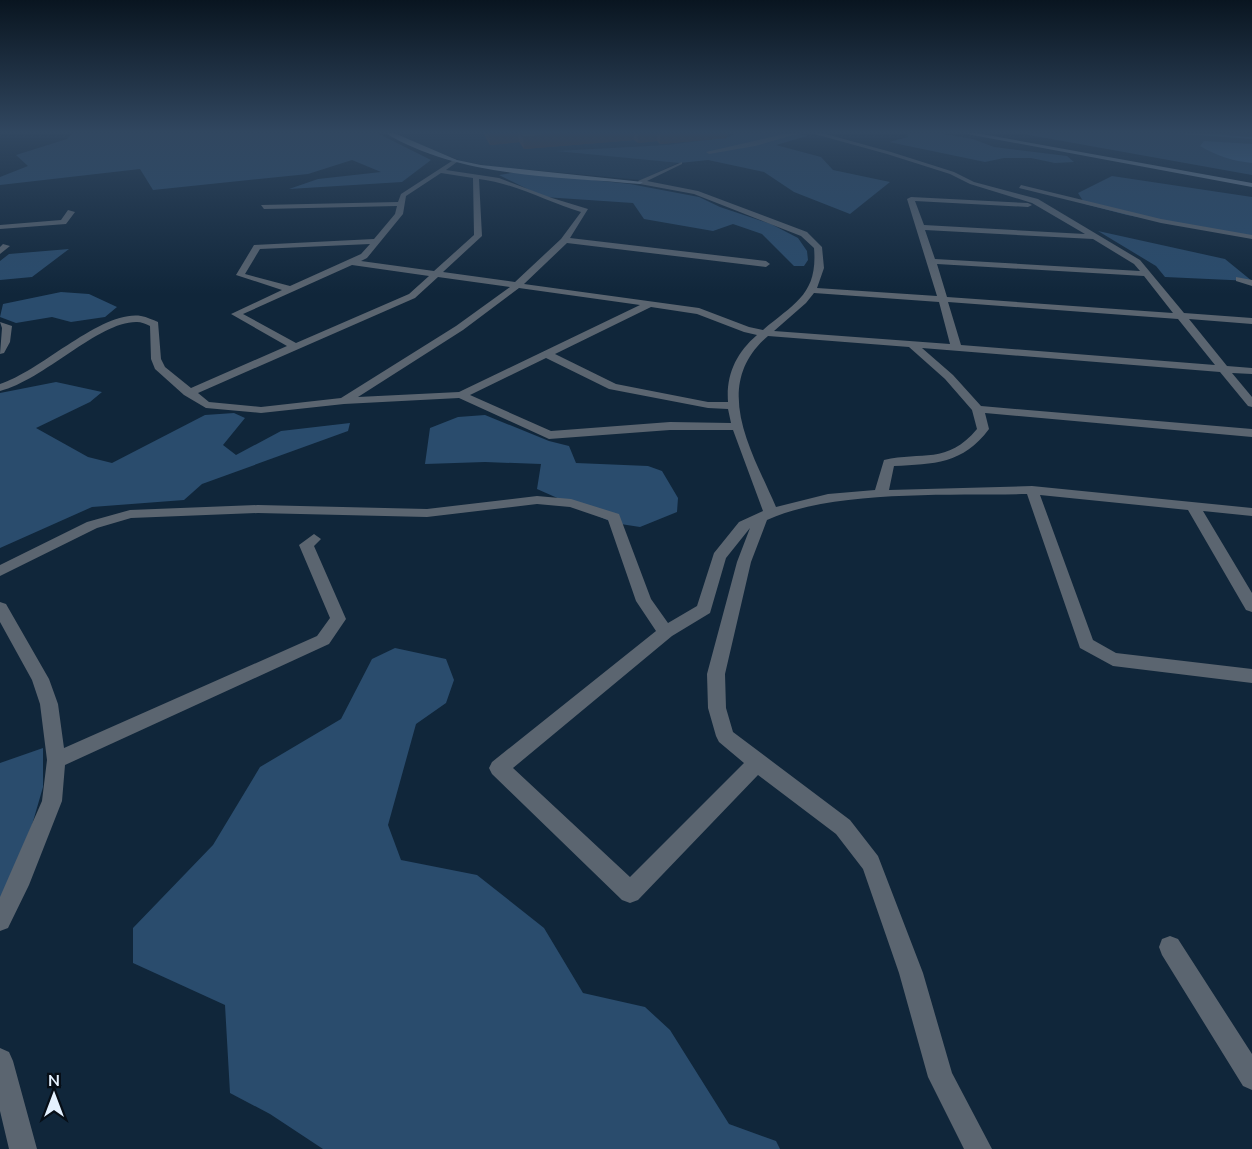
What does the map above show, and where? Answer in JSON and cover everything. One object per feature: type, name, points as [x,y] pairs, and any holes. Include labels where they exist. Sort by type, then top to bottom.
[{"type":"street","points":[[296,347],[236,314],[364,256],[399,214],[403,195],[415,187]]},
{"type":"street","points":[[188,393],[412,296],[478,236],[476,187]]},
{"type":"street","points":[[344,401],[478,315],[517,285],[565,240],[585,211],[582,208],[549,200],[516,187]]},
{"type":"street","points":[[666,187],[696,192],[804,234],[814,242],[820,252],[814,290],[796,308],[764,333],[741,358],[734,375],[733,406],[766,515],[744,562],[716,674],[717,708],[725,736],[757,763],[843,827],[871,863],[911,973],[941,1077],[978,1149]]},
{"type":"street","points":[[985,187],[1046,206],[1137,262],[1252,404]]},
{"type":"street","points":[[1020,187],[1150,219],[1252,237]]},
{"type":"street","points":[[956,347],[932,261],[911,199],[1046,206]]},
{"type":"street","points":[[264,207],[400,204]]},
{"type":"street","points":[[0,227],[63,222],[71,212],[42,214]]},
{"type":"street","points":[[13,226],[23,216]]},
{"type":"street","points":[[920,227],[1096,237]]},
{"type":"street","points":[[565,240],[766,264]]},
{"type":"street","points":[[290,289],[240,275],[257,247],[376,241]]},
{"type":"street","points":[[932,261],[1148,274]]},
{"type":"street","points":[[352,262],[699,311],[747,330],[764,333],[1252,371]]},
{"type":"street","points":[[1239,279],[1252,283]]},
{"type":"street","points":[[814,290],[1252,321]]},
{"type":"street","points":[[0,388],[23,379],[116,322],[143,319],[155,324],[156,359],[160,369],[206,405],[261,410],[344,401],[461,395],[652,303]]},
{"type":"street","points":[[0,326],[7,326],[5,342],[0,351]]},
{"type":"street","points":[[881,494],[888,462],[935,460],[970,446],[983,429],[978,409],[949,377],[910,344]]},
{"type":"street","points":[[547,354],[613,387],[708,405],[733,406]]},
{"type":"street","points":[[461,395],[549,435],[670,426],[738,427]]},
{"type":"street","points":[[978,409],[1252,433]]},
{"type":"street","points":[[1032,490],[1086,644],[1113,659],[1252,676]]},
{"type":"street","points":[[757,763],[630,892],[499,768],[666,632],[704,609],[719,556],[744,525],[766,515],[828,498],[881,494],[1032,490],[1252,512]]},
{"type":"street","points":[[0,571],[92,525],[130,514],[258,509],[427,513],[537,500],[571,503],[614,517],[644,601],[666,632]]},
{"type":"street","points":[[1193,506],[1252,606]]},
{"type":"street","points":[[56,760],[323,640],[338,619],[306,545],[314,539]]},
{"type":"street","points":[[0,608],[40,679],[50,704],[56,760],[52,801],[21,878],[0,920]]},
{"type":"street","points":[[1170,947],[1252,1077]]},
{"type":"street","points":[[0,1061],[23,1149]]},
{"type":"shaded area","points":[[151,187],[186,187],[153,190]]},
{"type":"shaded area","points":[[296,187],[327,187],[289,189]]},
{"type":"shaded area","points":[[523,187],[644,187],[699,197],[720,207],[771,224],[798,238],[807,251],[808,260],[804,266],[794,266],[762,234],[733,224],[713,231],[644,219],[633,203],[544,197]]},
{"type":"shaded area","points":[[786,187],[884,187],[850,214]]},
{"type":"shaded area","points":[[1091,187],[1183,187],[1252,197],[1252,238],[1127,215],[1085,204],[1078,193]]},
{"type":"shaded area","points":[[1098,231],[1225,259],[1252,281],[1165,277],[1156,266]]},
{"type":"shaded area","points":[[69,249],[32,277],[0,280],[0,261],[9,254]]},
{"type":"shaded area","points":[[61,292],[89,294],[117,307],[105,317],[71,322],[52,317],[16,323],[0,317],[3,304]]},
{"type":"shaded area","points":[[56,382],[102,392],[90,402],[36,428],[88,457],[112,463],[205,415],[234,413],[245,418],[223,445],[236,455],[281,431],[350,423],[348,431],[202,484],[184,500],[92,507],[0,548],[0,393]]},
{"type":"shaded area","points":[[485,415],[549,441],[569,446],[576,463],[648,466],[662,471],[678,498],[677,512],[640,527],[614,523],[537,489],[541,464],[485,462],[425,464],[430,428],[458,417]]},
{"type":"shaded area","points":[[395,648],[446,659],[454,680],[446,703],[416,724],[388,825],[401,860],[477,875],[544,928],[583,993],[645,1007],[670,1030],[729,1124],[776,1141],[780,1149],[323,1149],[270,1114],[230,1093],[225,1005],[133,963],[133,928],[213,845],[260,767],[341,719],[372,659]]},
{"type":"shaded area","points":[[43,748],[43,787],[32,825],[0,901],[0,763]]}]
